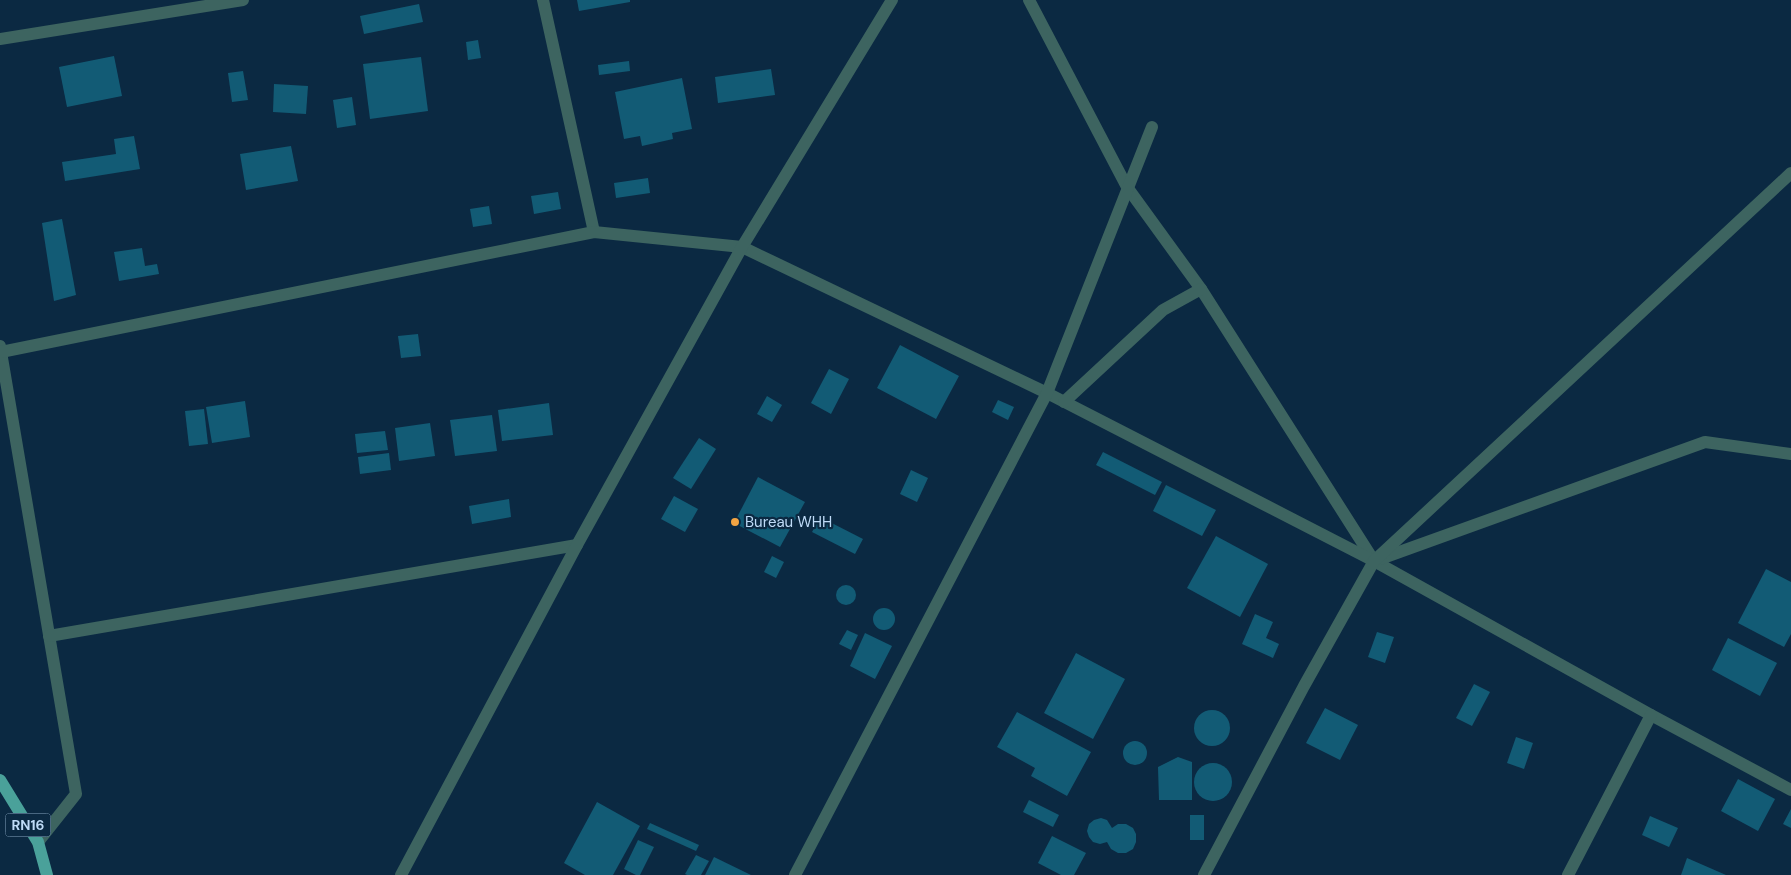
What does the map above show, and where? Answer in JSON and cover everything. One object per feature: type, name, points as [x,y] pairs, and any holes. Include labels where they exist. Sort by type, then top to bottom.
[{"type":"main road","name":"RN16","points":[[0,780],[38,842],[47,875]]},
{"type":"street","points":[[0,39],[243,0]]},
{"type":"street","points":[[543,0],[594,232]]},
{"type":"street","points":[[401,875],[577,545],[742,247],[892,0]]},
{"type":"street","points":[[1029,0],[1127,187],[1201,289],[1374,561]]},
{"type":"street","points":[[795,875],[1047,393],[1152,127]]},
{"type":"street","points":[[1204,875],[1304,686],[1374,561],[1791,174]]},
{"type":"street","points":[[38,842],[76,794],[0,349],[594,232],[742,247],[1047,393],[1374,561],[1651,715],[1791,790]]},
{"type":"street","points":[[1064,402],[1164,310],[1201,289]]},
{"type":"street","points":[[1374,561],[1705,442],[1791,454]]},
{"type":"street","points":[[49,636],[577,545]]},
{"type":"street","points":[[1568,875],[1651,715]]},
{"type":"building","points":[[577,0],[630,0],[630,2],[579,11]]},
{"type":"building","points":[[419,4],[423,22],[364,34],[360,16]]},
{"type":"building","points":[[478,40],[481,58],[468,60],[466,42]]},
{"type":"building","points":[[114,56],[122,96],[67,107],[59,67]]},
{"type":"building","points":[[421,57],[428,111],[370,119],[363,64]]},
{"type":"building","points":[[629,61],[630,71],[599,75],[598,65]]},
{"type":"building","points":[[771,69],[775,95],[718,103],[715,77]]},
{"type":"building","points":[[243,71],[248,100],[232,102],[228,73]]},
{"type":"building","points":[[682,78],[692,129],[672,133],[673,139],[642,146],[640,136],[624,139],[615,92]]},
{"type":"building","points":[[274,84],[308,86],[306,114],[273,112]]},
{"type":"building","points":[[352,97],[356,125],[337,128],[333,100]]},
{"type":"building","points":[[134,136],[140,169],[65,181],[62,162],[116,154],[114,139]]},
{"type":"building","points":[[291,146],[298,181],[246,190],[240,154]]},
{"type":"building","points":[[648,178],[650,193],[616,198],[614,183]]},
{"type":"building","points":[[558,192],[561,209],[534,214],[531,196]]},
{"type":"building","points":[[489,206],[492,224],[473,227],[470,209]]},
{"type":"building","points":[[62,219],[76,295],[54,301],[42,223]]},
{"type":"building","points":[[142,248],[145,266],[157,264],[159,274],[119,281],[114,252]]},
{"type":"building","points":[[418,334],[421,356],[401,358],[398,336]]},
{"type":"building","points":[[900,345],[959,376],[936,419],[877,388]]},
{"type":"building","points":[[829,369],[849,379],[831,414],[811,403]]},
{"type":"building","points":[[767,396],[782,405],[772,422],[757,414]]},
{"type":"building","points":[[998,400],[1014,407],[1008,420],[992,412]]},
{"type":"building","points":[[245,401],[250,437],[212,443],[206,407]]},
{"type":"building","points":[[549,403],[553,435],[502,441],[498,410]]},
{"type":"building","points":[[204,409],[208,444],[189,446],[185,411]]},
{"type":"building","points":[[492,415],[497,451],[455,456],[450,420]]},
{"type":"building","points":[[430,423],[435,456],[399,461],[395,428]]},
{"type":"building","points":[[385,431],[388,450],[357,453],[355,434]]},
{"type":"building","points":[[699,438],[716,449],[691,489],[673,478]]},
{"type":"building","points":[[1103,452],[1162,482],[1155,495],[1096,465]]},
{"type":"building","points":[[389,453],[391,470],[360,474],[358,457]]},
{"type":"building","points":[[911,470],[928,478],[917,502],[900,494]]},
{"type":"building","points":[[758,477],[805,502],[780,547],[734,523]]},
{"type":"building","points":[[1166,485],[1216,510],[1202,536],[1153,511]]},
{"type":"building","points":[[674,496],[698,509],[685,532],[661,519]]},
{"type":"building","points":[[509,499],[511,517],[472,524],[469,506]]},
{"type":"building","points":[[820,517],[863,539],[855,554],[812,532]]},
{"type":"building","points":[[1216,536],[1268,564],[1240,617],[1187,588]]},
{"type":"building","points":[[772,556],[784,562],[776,578],[764,572]]},
{"type":"building","points":[[1766,569],[1791,582],[1791,634],[1784,647],[1738,623]]},
{"type":"building","points":[[846,585],[853,588],[856,595],[853,602],[846,605],[839,602],[836,595],[839,588]]},
{"type":"building","points":[[884,608],[892,611],[895,619],[892,627],[884,630],[876,627],[873,619],[876,611]]},
{"type":"building","points":[[1255,614],[1273,622],[1266,638],[1279,644],[1273,658],[1242,644]]},
{"type":"building","points":[[847,630],[858,635],[851,650],[839,644]]},
{"type":"building","points":[[1377,632],[1394,637],[1385,663],[1368,657]]},
{"type":"building","points":[[865,633],[892,646],[875,679],[850,666]]},
{"type":"building","points":[[1728,638],[1777,663],[1760,696],[1712,670]]},
{"type":"building","points":[[1076,653],[1125,679],[1093,739],[1044,713]]},
{"type":"building","points":[[1474,684],[1490,692],[1472,726],[1456,718]]},
{"type":"building","points":[[1325,708],[1358,725],[1340,760],[1306,743]]},
{"type":"building","points":[[1212,710],[1219,711],[1225,715],[1229,721],[1229,735],[1225,741],[1219,745],[1212,746],[1205,745],[1199,741],[1195,735],[1194,728],[1195,721],[1199,715],[1205,711]]},
{"type":"building","points":[[1017,712],[1091,752],[1067,796],[1031,776],[1035,768],[997,747]]},
{"type":"building","points":[[1516,737],[1533,743],[1524,769],[1507,763]]},
{"type":"building","points":[[1135,741],[1143,745],[1147,753],[1143,761],[1135,765],[1127,761],[1123,753],[1127,745]]},
{"type":"building","points":[[1178,757],[1192,762],[1192,800],[1159,800],[1158,767]]},
{"type":"building","points":[[1213,763],[1226,769],[1232,782],[1226,795],[1213,801],[1200,795],[1194,782],[1200,769]]},
{"type":"building","points":[[1738,779],[1775,799],[1758,831],[1721,811]]},
{"type":"building","points":[[1029,800],[1059,815],[1053,827],[1023,812]]},
{"type":"building","points":[[597,802],[640,826],[613,875],[585,875],[564,863]]},
{"type":"building","points":[[1791,809],[1791,828],[1783,824]]},
{"type":"building","points":[[1190,815],[1204,815],[1204,840],[1190,840]]},
{"type":"building","points":[[1650,816],[1678,828],[1669,847],[1642,835]]},
{"type":"building","points":[[1101,818],[1107,820],[1112,828],[1118,824],[1126,824],[1133,828],[1136,834],[1136,842],[1133,849],[1126,853],[1118,853],[1111,849],[1107,842],[1100,844],[1093,842],[1087,831],[1089,824]]},
{"type":"building","points":[[650,823],[699,845],[696,851],[647,829]]},
{"type":"building","points":[[1052,836],[1086,853],[1074,875],[1061,875],[1038,863]]},
{"type":"building","points":[[638,840],[654,847],[640,875],[636,875],[624,869]]},
{"type":"building","points":[[696,855],[709,861],[701,875],[685,874]]},
{"type":"building","points":[[714,857],[751,875],[705,875]]},
{"type":"building","points":[[1687,858],[1726,875],[1681,875]]},
{"type":"place","name":"Bureau WHH","points":[[735,522]]}]
